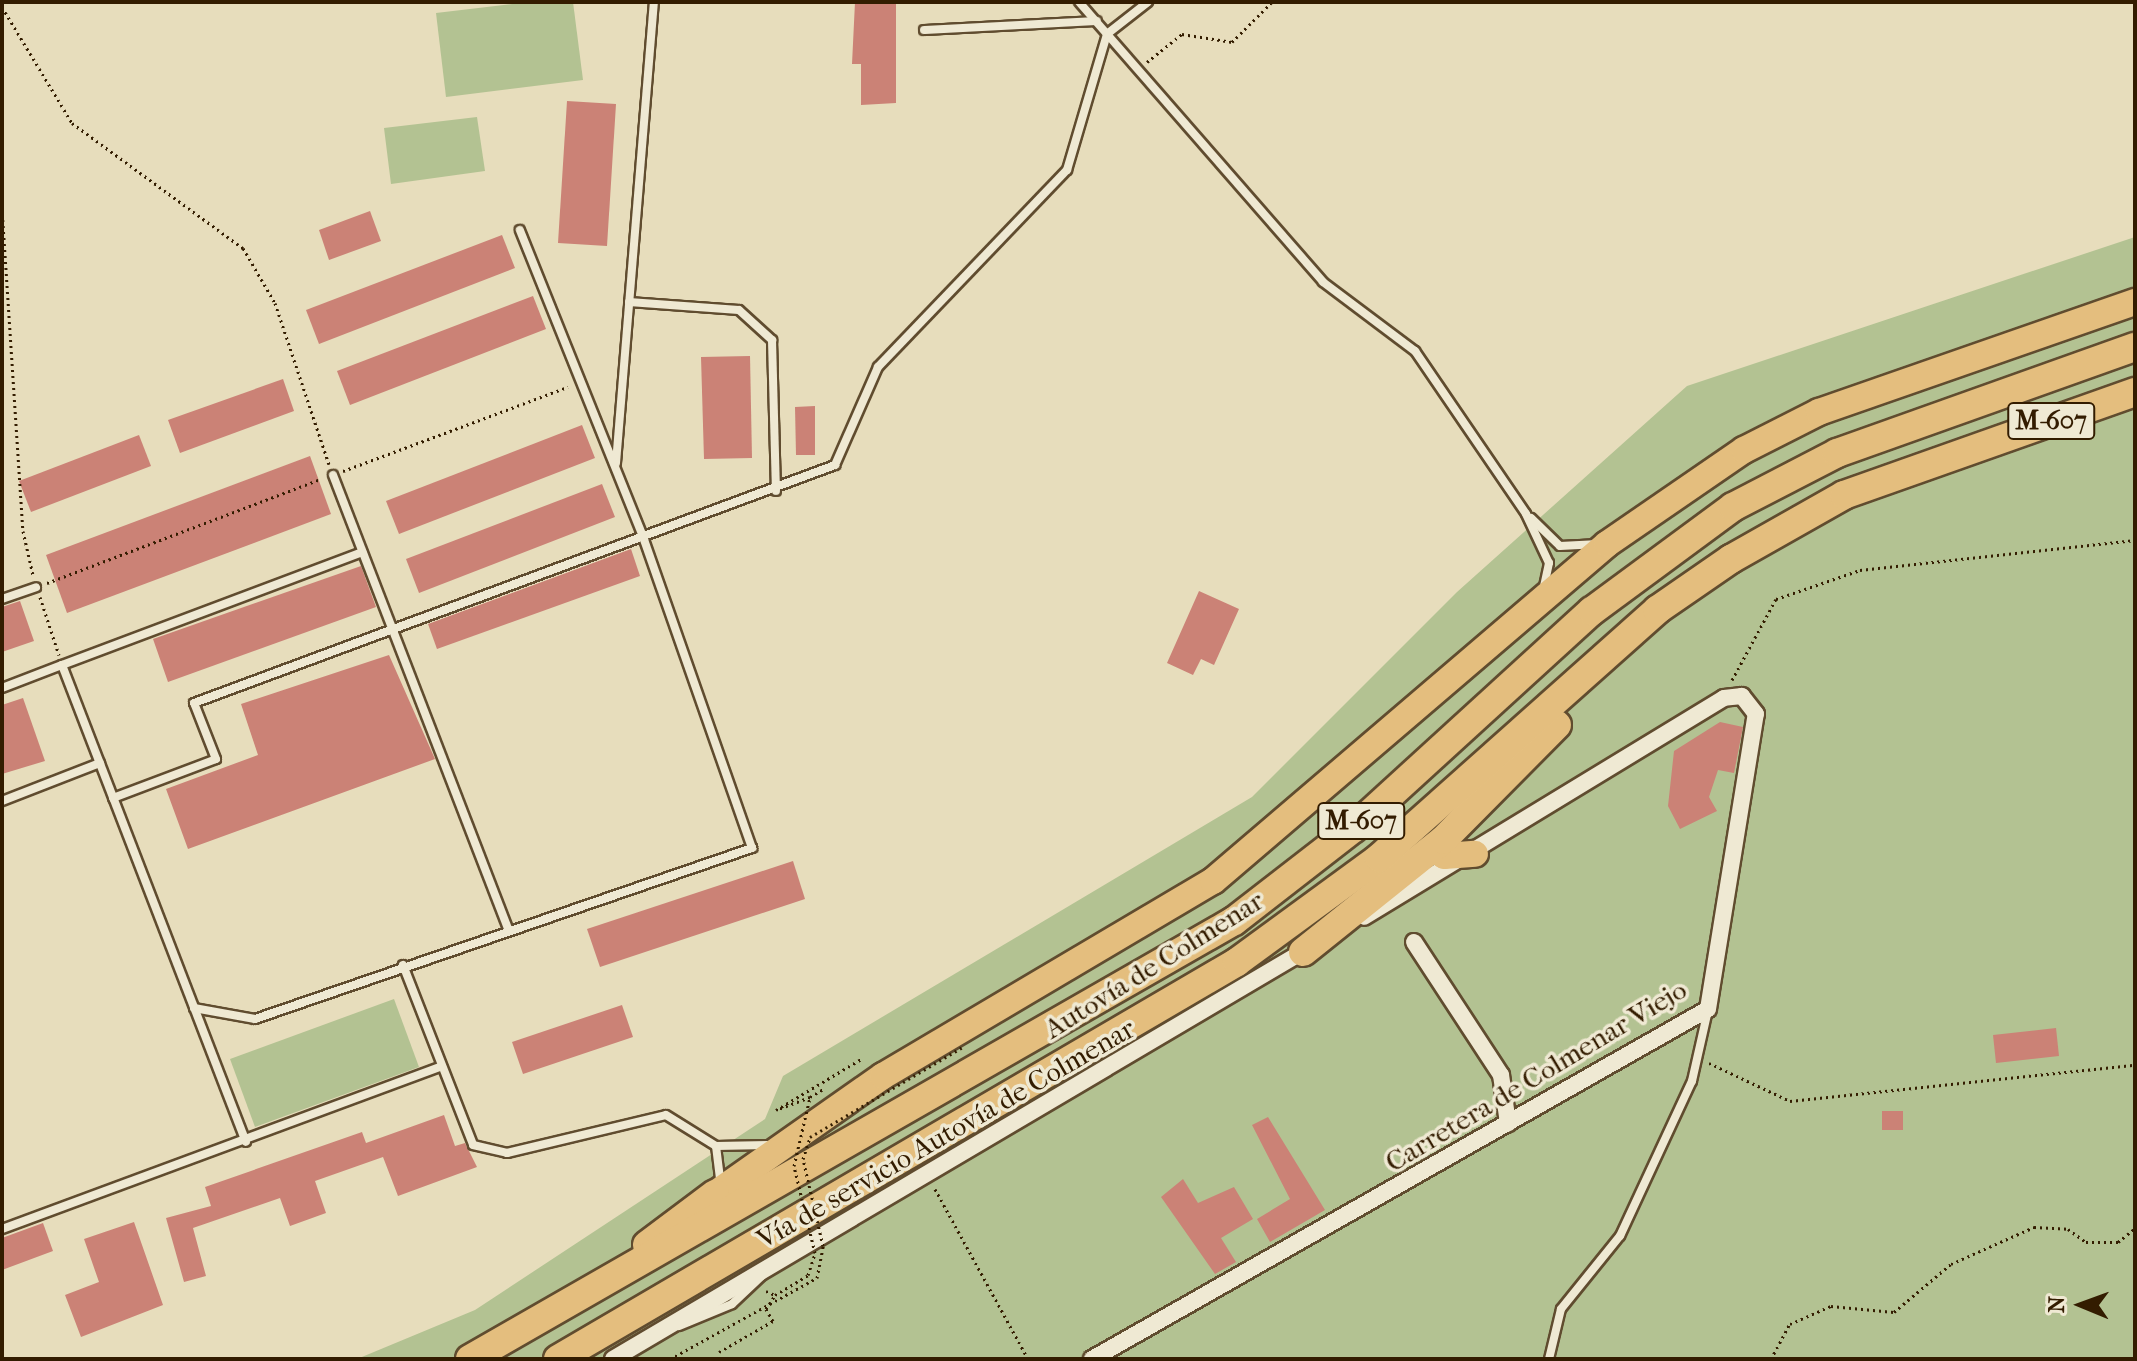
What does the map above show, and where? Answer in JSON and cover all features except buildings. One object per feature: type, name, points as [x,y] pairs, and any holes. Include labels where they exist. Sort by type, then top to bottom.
[{"type":"highway","points":[[578,1301],[784,1141],[1213,881],[1607,544],[1744,450],[1819,412],[2135,302]]},
{"type":"highway","name":"Autovía de Colmenar","points":[[470,1359],[578,1301],[1234,921],[1354,828],[1592,611],[1733,507],[1837,453],[2135,347]]},
{"type":"highway","name":"Autovía de Colmenar","points":[[558,1359],[1237,962],[1379,858],[1657,610],[1844,495],[2135,392]]},
{"type":"highway","points":[[1966,450],[2042,438],[2135,409]]},
{"type":"highway","points":[[1303,952],[1443,840],[1547,737],[1657,610]]},
{"type":"highway","points":[[1443,840],[1444,856],[1475,854]]},
{"type":"street","name":"Carretera de Colmenar Viejo","points":[[1092,1359],[1708,1009],[1756,714],[1742,696],[1724,698]]},
{"type":"street","points":[[1475,854],[1508,825],[1724,698]]},
{"type":"street","name":"Vía de servicio Autovía de Colmenar","points":[[613,1359],[1475,854]]},
{"type":"street","points":[[1414,942],[1501,1075],[1508,1123]]},
{"type":"lane","points":[[616,467],[654,2]]},
{"type":"lane","points":[[1079,2],[1331,290],[1367,312],[1415,351],[1526,514],[1549,563],[1541,599]]},
{"type":"lane","points":[[113,798],[216,759],[194,703],[776,491],[835,465],[878,367],[1067,170],[1107,34],[1148,2]]},
{"type":"lane","points":[[924,30],[1097,21]]},
{"type":"lane","points":[[194,1008],[255,1019],[403,965],[752,848],[644,539],[520,230]]},
{"type":"lane","points":[[629,302],[739,310],[772,340],[776,491]]},
{"type":"lane","points":[[333,475],[509,930]]},
{"type":"lane","points":[[1526,514],[1560,546],[1607,544]]},
{"type":"lane","points":[[2,688],[362,552]]},
{"type":"lane","points":[[2,599],[36,587]]},
{"type":"lane","points":[[62,665],[246,1142]]},
{"type":"lane","points":[[2,801],[100,763]]},
{"type":"lane","points":[[403,965],[440,1067],[473,1145],[507,1153],[666,1115],[716,1146],[784,1141]]},
{"type":"lane","points":[[1549,1359],[1561,1309],[1620,1236],[1692,1081],[1708,1009]]},
{"type":"lane","points":[[2,1229],[246,1142],[440,1067]]},
{"type":"lane","points":[[715,1194],[724,1171],[716,1146]]},
{"type":"lane","points":[[667,1328],[702,1321],[757,1287],[767,1270]]},
{"type":"path","points":[[1139,69],[1182,34],[1232,42],[1272,2]]},
{"type":"path","points":[[2,7],[72,123],[243,248],[275,303],[333,475]]},
{"type":"path","points":[[2,208],[23,531],[36,587],[62,665]]},
{"type":"path","points":[[36,587],[581,382]]},
{"type":"path","points":[[1724,698],[1776,599],[1860,570],[2135,540]]},
{"type":"path","points":[[670,1359],[766,1309],[817,1278],[823,1246],[803,1159],[810,1137],[963,1047]]},
{"type":"path","points":[[829,1086],[776,1110],[863,1058]]},
{"type":"path","points":[[1711,1064],[1790,1101],[2135,1065]]},
{"type":"path","points":[[766,1309],[775,1295],[808,1275],[815,1253],[794,1166],[810,1097]]},
{"type":"path","points":[[927,1175],[1028,1359]]},
{"type":"path","points":[[1771,1359],[1790,1324],[1831,1306],[1894,1312],[1951,1264],[2034,1227],[2068,1229],[2086,1242],[2118,1242],[2135,1228]]},
{"type":"path","points":[[757,1287],[775,1295]]},
{"type":"path","points":[[719,1352],[773,1321],[766,1309]]},
{"type":"green space","points":[[529,2],[573,2],[583,80],[446,97],[436,13]]},
{"type":"green space","points":[[477,117],[485,171],[391,184],[384,128]]},
{"type":"green space","points":[[2135,237],[2135,1359],[357,1359],[475,1310],[765,1119],[783,1076],[1252,797],[1457,592],[1687,386]]},
{"type":"green space","points":[[394,999],[419,1067],[255,1127],[230,1059]]}]
